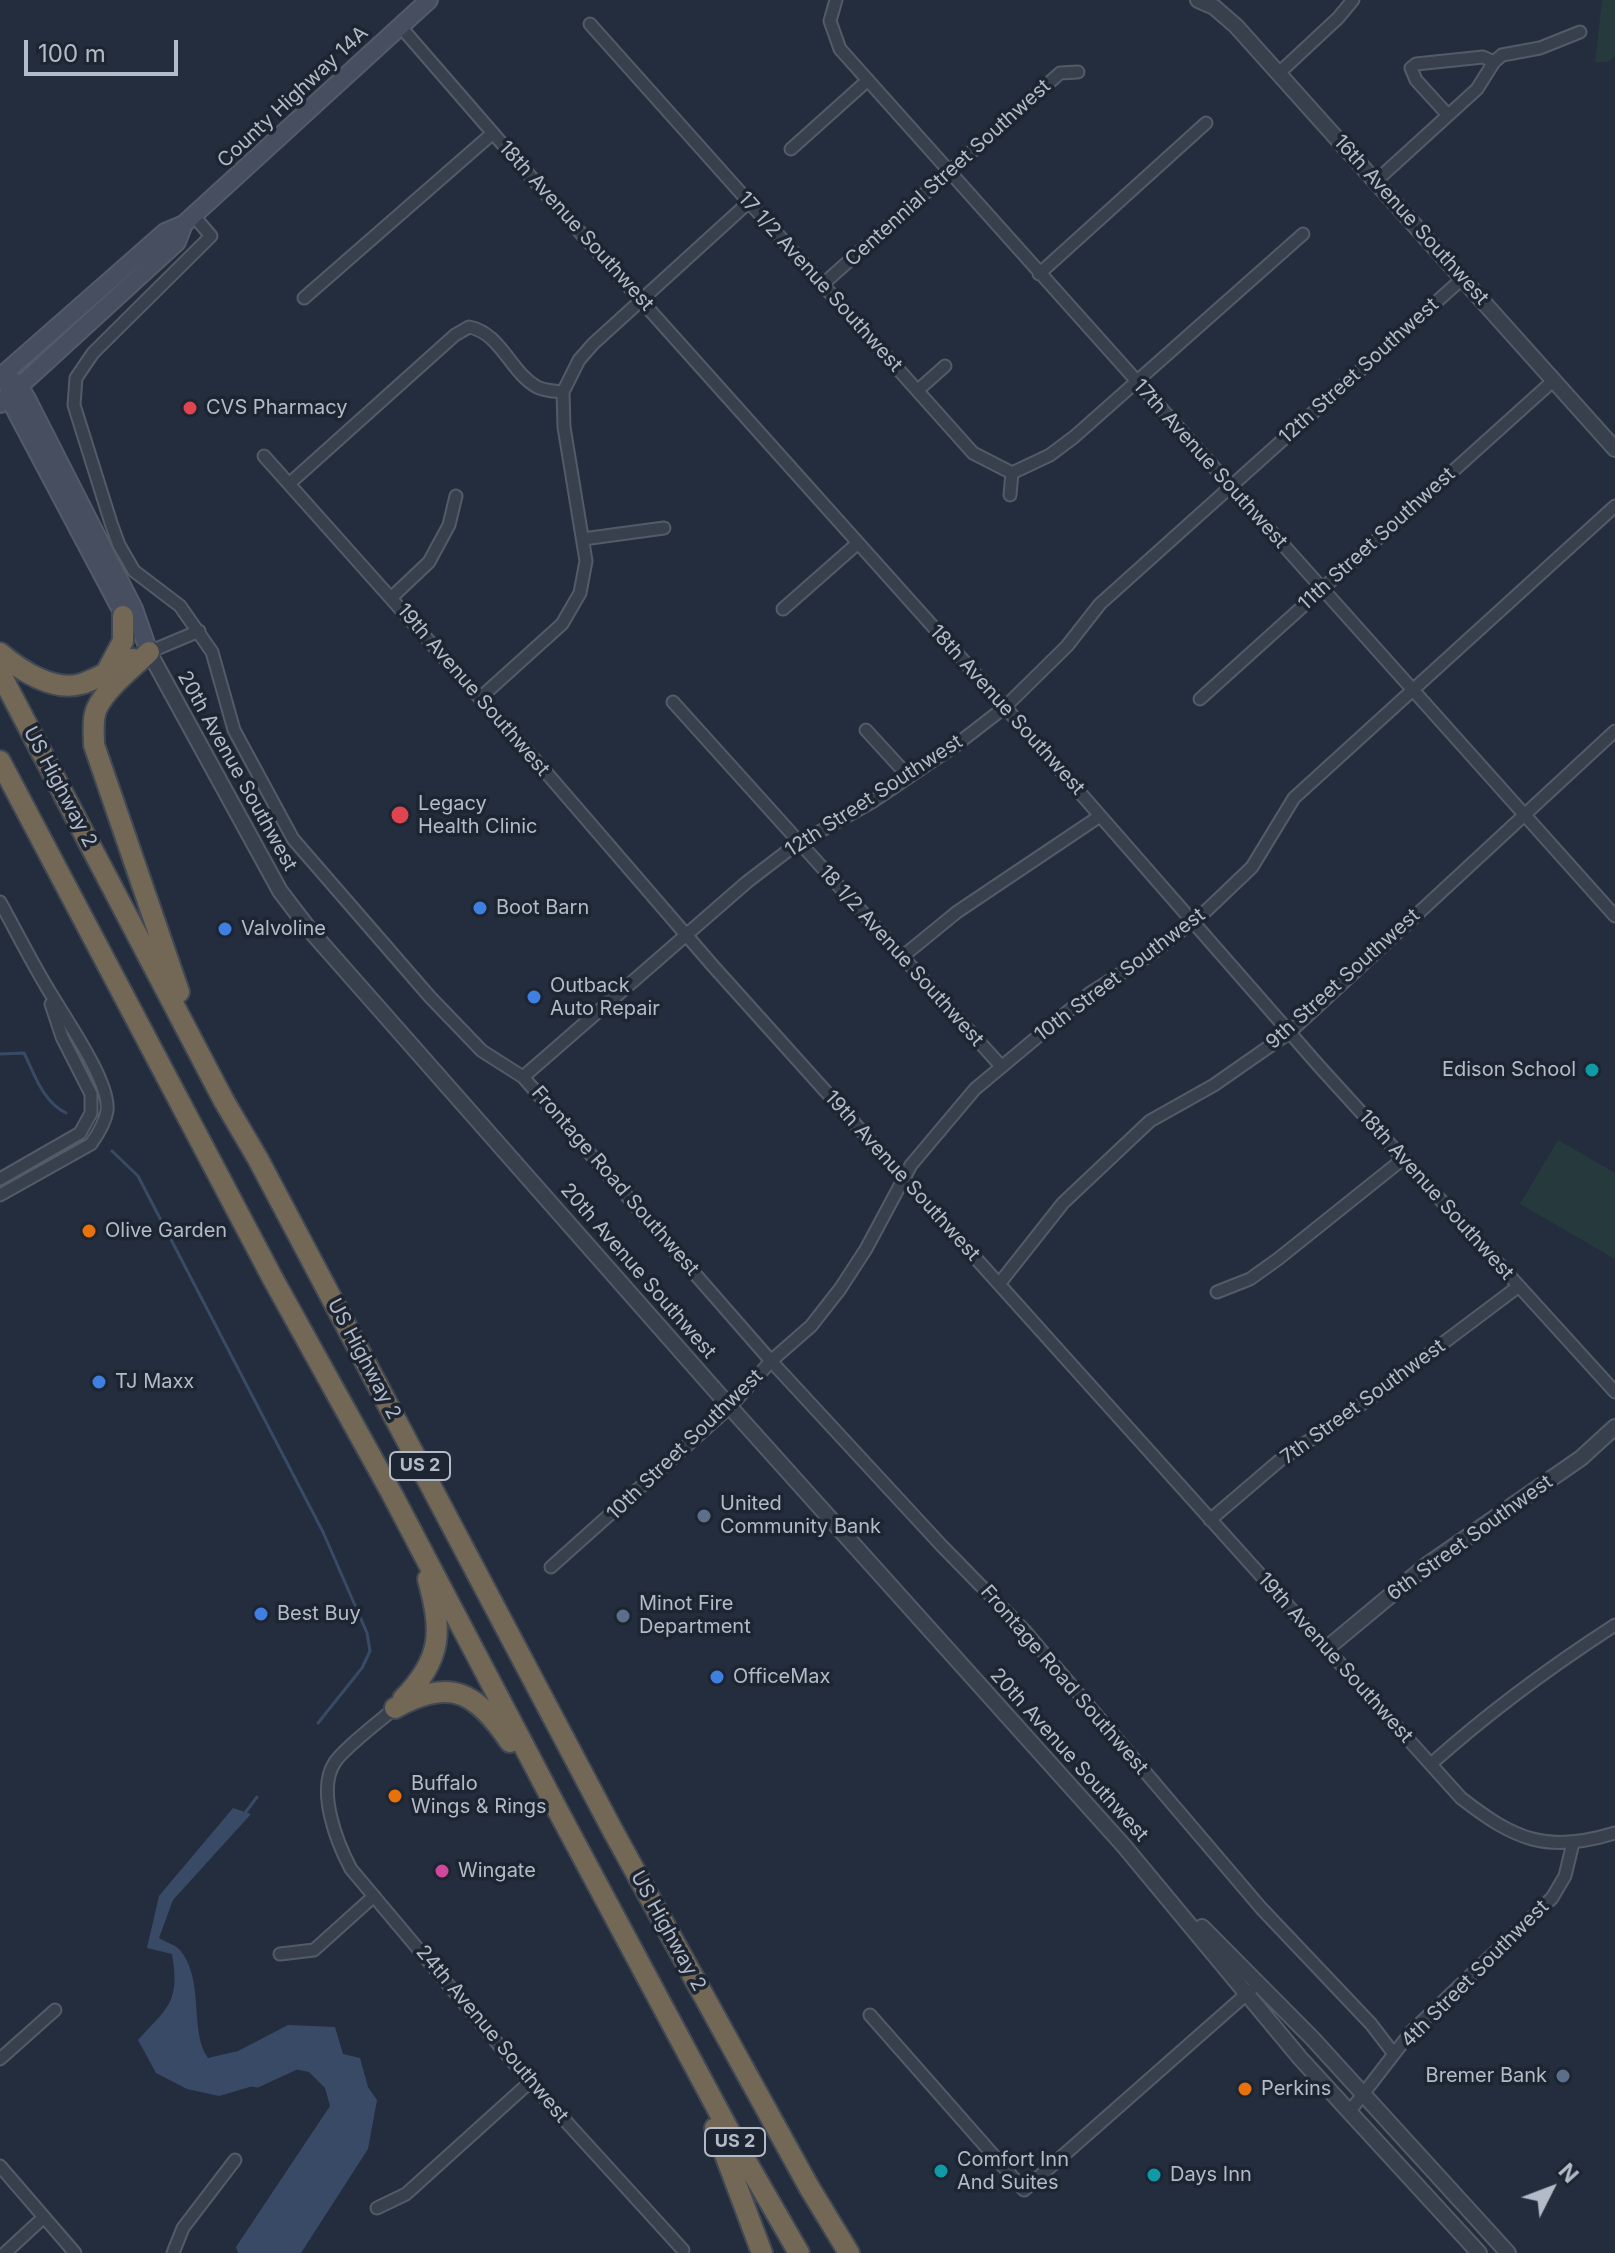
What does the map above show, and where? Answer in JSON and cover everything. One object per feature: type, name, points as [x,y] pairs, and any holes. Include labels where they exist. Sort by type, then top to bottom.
[{"type":"highway","points":[[107,671],[123,641],[123,616]]},
{"type":"highway","points":[[0,653],[16,667],[49,683],[79,685],[149,652]]},
{"type":"highway","points":[[149,652],[119,680],[97,708],[94,745],[176,985],[224,1101]]},
{"type":"highway","name":"US Highway 2","points":[[0,673],[527,1670],[790,2154],[849,2253]]},
{"type":"highway","name":"US Highway 2","points":[[0,761],[273,1279],[675,2029],[799,2253]]},
{"type":"highway","points":[[395,1708],[427,1669],[438,1641],[433,1600],[418,1545]]},
{"type":"highway","points":[[395,1708],[421,1694],[448,1691],[473,1700],[503,1731],[557,1809]]},
{"type":"highway","points":[[675,2029],[762,2253]]},
{"type":"highway","points":[[790,2154],[863,2253]]},
{"type":"main road","name":"County Highway 14A","points":[[2,373],[165,232],[189,219],[429,0]]},
{"type":"main road","name":"County Highway 14A","points":[[10,395],[177,242],[189,219]]},
{"type":"main road","name":"20th Avenue Southwest","points":[[2,373],[12,404],[123,616],[149,652]]},
{"type":"main road","name":"20th Avenue Southwest","points":[[10,395],[134,609],[149,652]]},
{"type":"main road","points":[[0,419],[16,422],[29,435]]},
{"type":"street","name":"17th Avenue Southwest","points":[[836,0],[830,21],[840,49],[1615,916]]},
{"type":"street","name":"16th Avenue Southwest","points":[[1198,0],[1214,7],[1236,26],[1615,449]]},
{"type":"street","points":[[1279,73],[1353,0]]},
{"type":"street","name":"17 1/2 Avenue Southwest","points":[[590,24],[973,453],[1012,473]]},
{"type":"street","name":"18th Avenue Southwest","points":[[400,26],[1290,1032],[1615,1392]]},
{"type":"street","points":[[1376,181],[1477,89],[1502,55],[1540,48],[1580,32]]},
{"type":"street","points":[[1447,114],[1416,80],[1411,68],[1416,64],[1483,57],[1494,62]]},
{"type":"street","name":"Centennial Street Southwest","points":[[822,285],[1060,73],[1078,72]]},
{"type":"street","points":[[791,149],[868,80]]},
{"type":"street","points":[[1039,274],[1206,123]]},
{"type":"street","points":[[304,298],[493,133]]},
{"type":"street","points":[[480,698],[562,624],[580,593],[586,561],[564,427],[563,392],[579,360],[749,202]]},
{"type":"street","name":"Frontage Road Southwest","points":[[189,219],[211,236],[93,353],[76,378],[74,405],[121,548],[134,571],[180,606],[212,652],[221,693],[234,730],[293,839],[421,987],[482,1051],[523,1077],[771,1361],[1026,1632],[1261,1908],[1371,2024],[1394,2054]]},
{"type":"street","points":[[1010,495],[1012,473],[1050,455],[1074,437],[1303,234]]},
{"type":"street","name":"12th Street Southwest","points":[[523,1077],[747,882],[800,843],[909,777],[1005,707],[1067,646],[1100,604],[1463,278]]},
{"type":"street","points":[[290,483],[455,335],[469,327],[480,329],[490,337],[535,386],[563,392]]},
{"type":"street","points":[[918,390],[945,366]]},
{"type":"street","name":"11th Street Southwest","points":[[1200,699],[1554,380]]},
{"type":"street","name":"19th Avenue Southwest","points":[[264,456],[686,935],[1461,1798],[1503,1829],[1530,1839],[1573,1843]]},
{"type":"street","points":[[391,598],[429,562],[449,525],[456,496]]},
{"type":"street","name":"10th Street Southwest","points":[[551,1567],[730,1407],[771,1361],[811,1326],[866,1249],[903,1178],[975,1089],[1090,993],[1150,955],[1193,922],[1252,867],[1294,798],[1615,506]]},
{"type":"street","points":[[583,539],[664,528]]},
{"type":"street","points":[[783,609],[858,543]]},
{"type":"street","points":[[149,652],[199,631]]},
{"type":"street","name":"20th Avenue Southwest","points":[[149,652],[280,891],[309,929],[730,1407],[1152,1878],[1300,2058],[1479,2253]]},
{"type":"street","name":"18 1/2 Avenue Southwest","points":[[673,702],[1001,1066]]},
{"type":"street","points":[[866,730],[909,777]]},
{"type":"street","name":"9th Street Southwest","points":[[999,1284],[1063,1203],[1150,1121],[1214,1085],[1290,1032],[1615,731]]},
{"type":"street","points":[[902,957],[957,912],[1100,816]]},
{"type":"street","points":[[0,902],[84,1049],[105,1092],[107,1110],[91,1144],[0,1195]]},
{"type":"street","points":[[0,1179],[80,1133],[91,1113],[91,1094],[62,1037],[45,984]]},
{"type":"street","points":[[1217,1292],[1250,1279],[1269,1266],[1403,1159]]},
{"type":"street","name":"7th Street Southwest","points":[[1210,1520],[1279,1461],[1367,1401],[1519,1286]]},
{"type":"street","name":"6th Street Southwest","points":[[1326,1649],[1427,1565],[1581,1458],[1615,1427]]},
{"type":"street","points":[[1431,1764],[1480,1720],[1555,1664],[1615,1625]]},
{"type":"street","name":"24th Avenue Southwest","points":[[395,1708],[334,1762],[328,1782],[335,1839],[351,1869],[530,2082],[683,2250]]},
{"type":"street","points":[[1573,1843],[1615,1833]]},
{"type":"street","name":"4th Street Southwest","points":[[1363,2092],[1411,2032],[1552,1898],[1565,1876],[1573,1843]]},
{"type":"street","name":"20th Avenue Southwest","points":[[1152,1878],[1260,1983],[1508,2253]]},
{"type":"street","points":[[280,1954],[314,1950],[374,1896]]},
{"type":"street","points":[[870,2015],[1024,2190],[1260,1983]]},
{"type":"street","points":[[0,2059],[55,2010]]},
{"type":"street","points":[[377,2208],[406,2194],[530,2082]]},
{"type":"street","points":[[1350,2111],[1363,2092]]},
{"type":"street","points":[[173,2253],[183,2228],[235,2160]]},
{"type":"street","points":[[0,2166],[75,2253]]},
{"type":"street","points":[[5,2253],[44,2217]]},
{"type":"green space","points":[[1602,0],[1615,0],[1615,56],[1608,62],[1595,62]]},
{"type":"green space","points":[[1558,1140],[1615,1173],[1615,1259],[1520,1204]]},
{"type":"water","points":[[233,1808],[251,1814],[173,1900],[159,1938],[178,1948],[188,1962],[202,2047],[208,2058],[238,2051],[288,2025],[335,2027],[343,2054],[360,2058],[368,2087],[377,2100],[368,2149],[301,2253],[238,2253],[236,2247],[330,2106],[325,2088],[309,2072],[294,2069],[260,2084],[219,2096],[187,2089],[156,2073],[138,2040],[164,2011],[173,1993],[172,1954],[147,1948],[159,1896]]},
{"type":"waterway","points":[[0,1054],[24,1053],[46,1095],[66,1113]]},
{"type":"waterway","points":[[112,1151],[138,1176],[323,1532],[367,1633],[370,1651],[362,1668],[318,1723]]},
{"type":"waterway","points":[[245,1813],[257,1797]]},
{"type":"waterway","points":[[252,2085],[258,2086],[297,2068]]},
{"type":"place","name":"CVS Pharmacy","points":[[190,408]]},
{"type":"place","name":"Legacy Health Clinic","points":[[400,815]]},
{"type":"place","name":"Boot Barn","points":[[480,908]]},
{"type":"place","name":"Valvoline","points":[[225,929]]},
{"type":"place","name":"Outback Auto Repair","points":[[534,997]]},
{"type":"place","name":"Edison School","points":[[1592,1070]]},
{"type":"place","name":"Olive Garden","points":[[89,1231]]},
{"type":"place","name":"TJ Maxx","points":[[99,1382]]},
{"type":"place","name":"United Community Bank","points":[[704,1516]]},
{"type":"place","name":"Best Buy","points":[[261,1614]]},
{"type":"place","name":"Minot Fire Department","points":[[623,1616]]},
{"type":"place","name":"OfficeMax","points":[[717,1677]]},
{"type":"place","name":"Buffalo Wings & Rings","points":[[395,1796]]},
{"type":"place","name":"Wingate","points":[[442,1871]]},
{"type":"place","name":"Bremer Bank","points":[[1563,2076]]},
{"type":"place","name":"Perkins","points":[[1245,2089]]},
{"type":"place","name":"Comfort Inn And Suites","points":[[941,2171]]},
{"type":"place","name":"Days Inn","points":[[1154,2175]]}]
